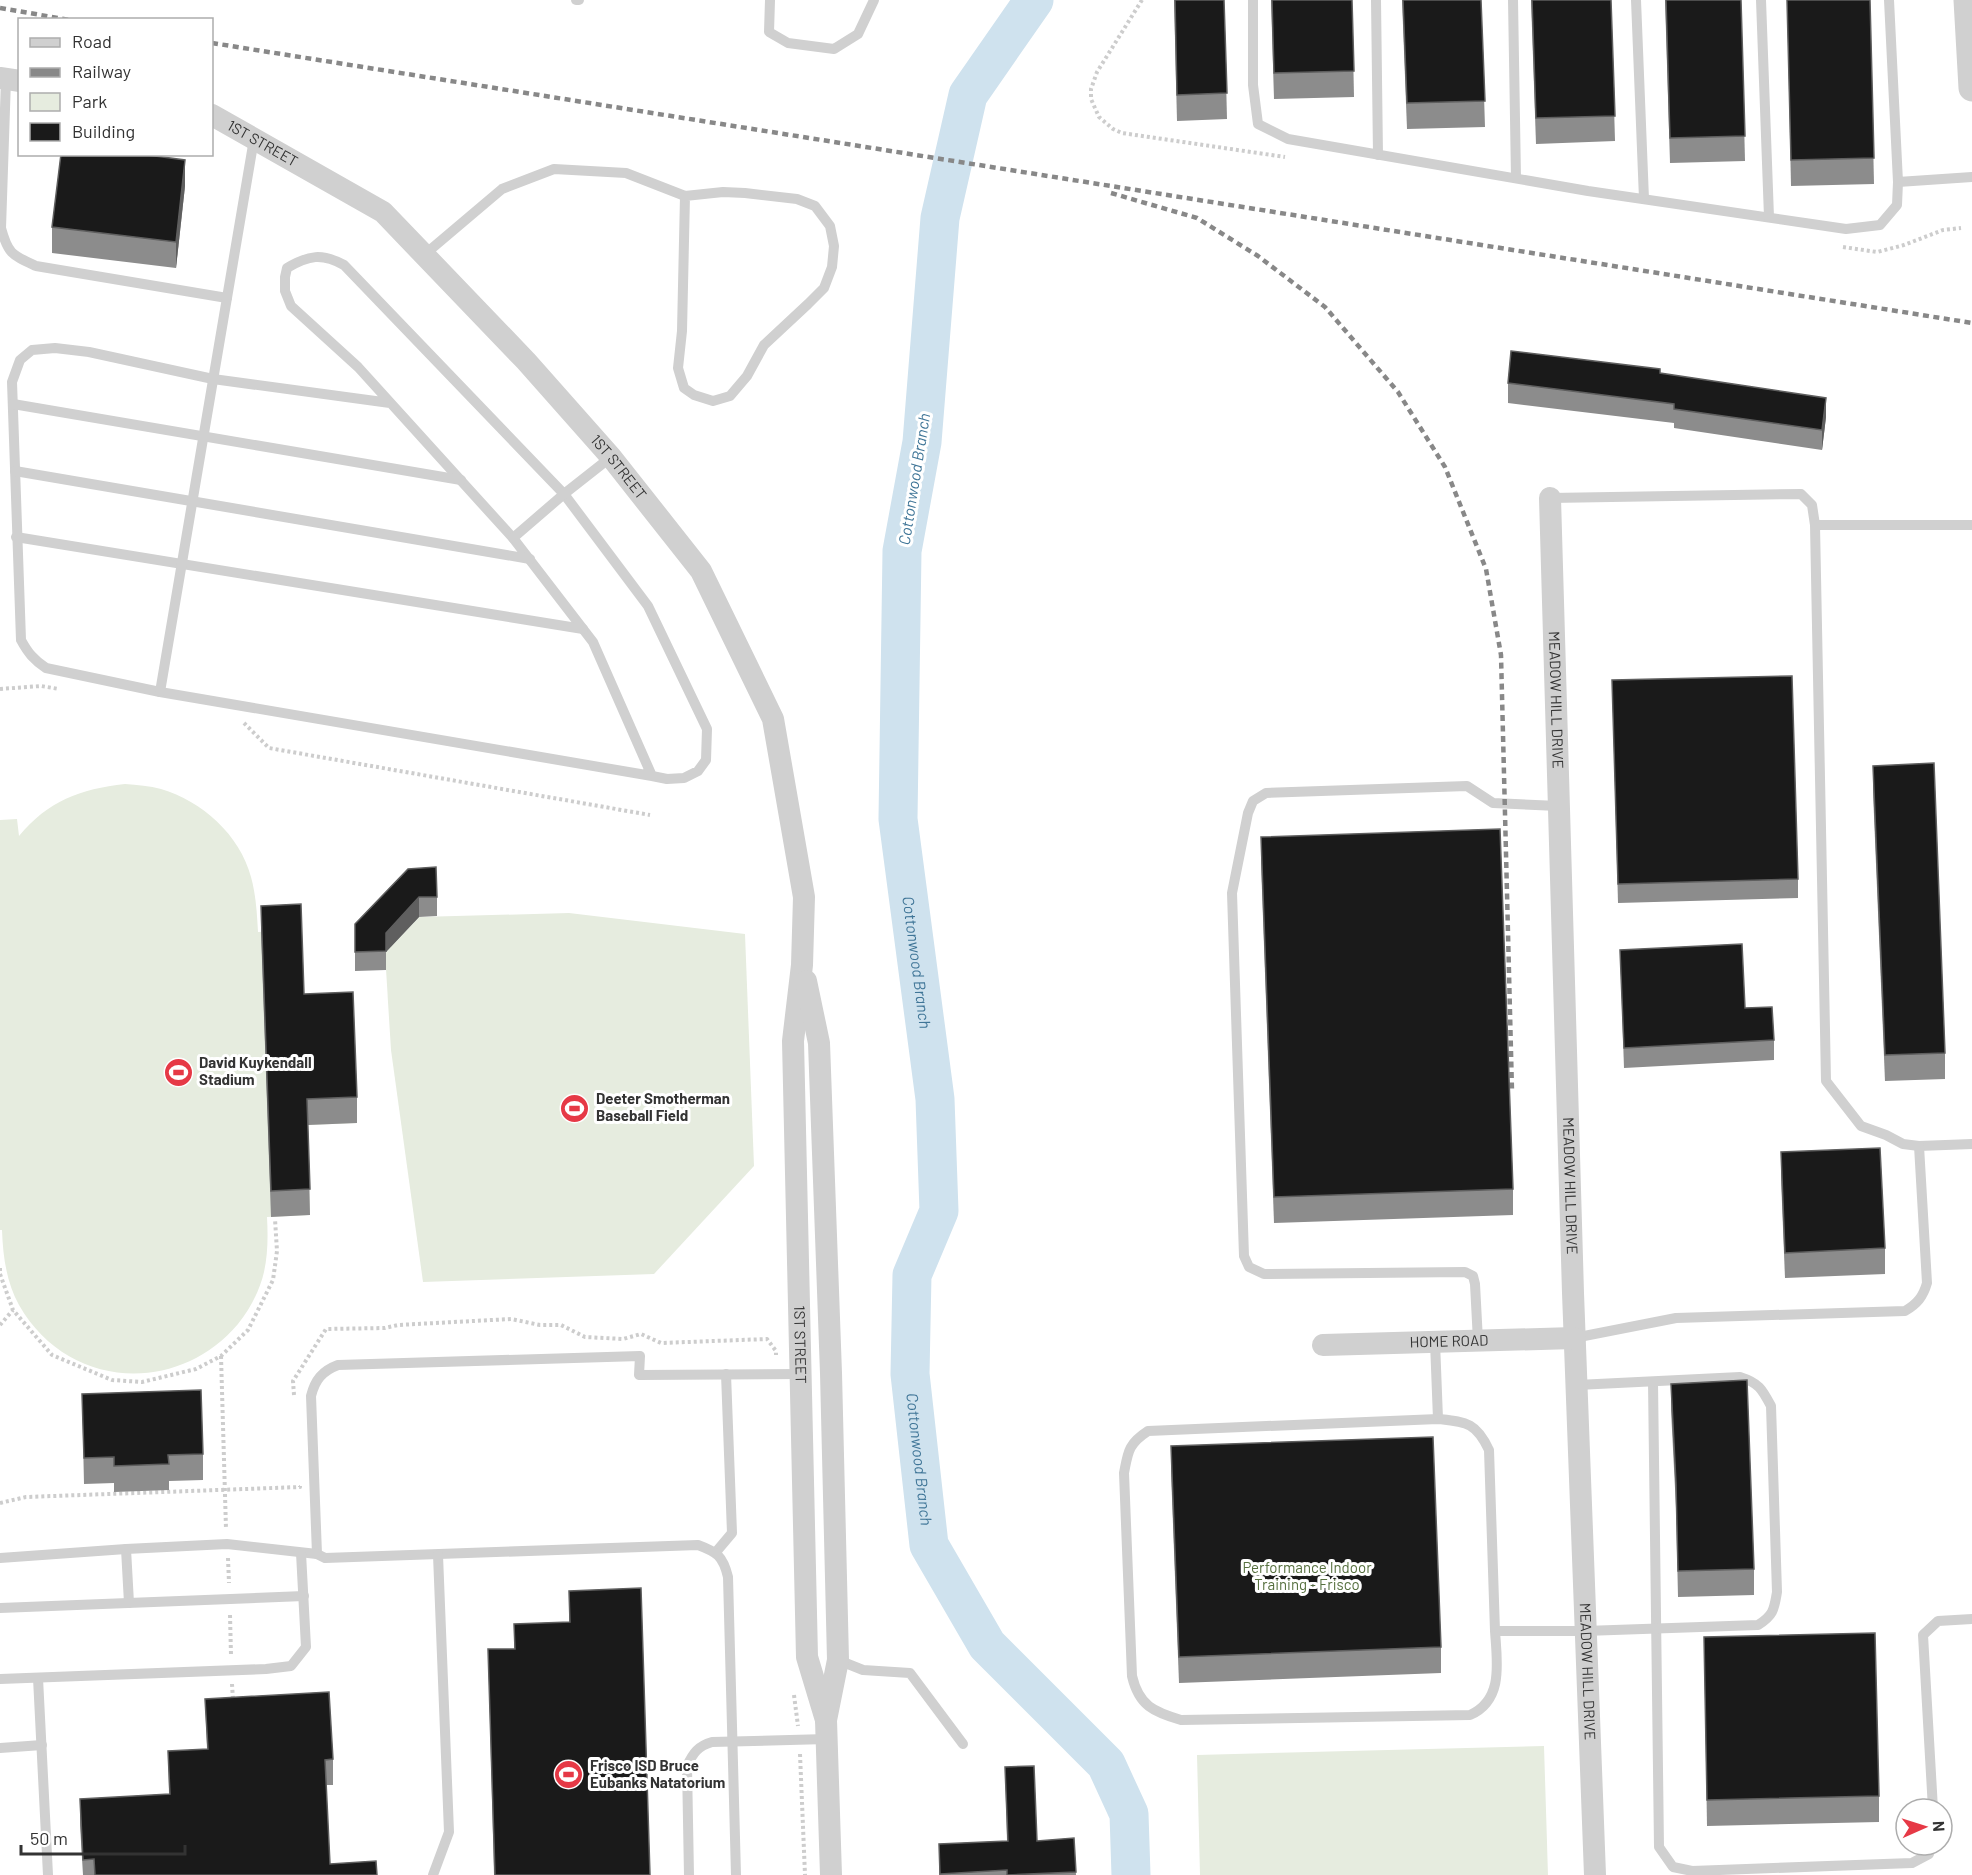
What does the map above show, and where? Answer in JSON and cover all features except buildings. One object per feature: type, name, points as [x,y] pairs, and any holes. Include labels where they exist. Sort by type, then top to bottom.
[{"type":"street","points":[[1967,0],[1972,88]]},
{"type":"street","name":"1ST STREET","points":[[213,116],[383,212],[526,361],[611,457],[701,571],[773,719],[804,897],[802,965],[793,1041],[789,1374],[807,1657],[826,1730]]},
{"type":"street","name":"MEADOW HILL DRIVE","points":[[1550,498],[1574,1338],[1595,1875]]},
{"type":"street","name":"1ST STREET","points":[[802,965],[819,1043],[831,1373],[838,1660],[826,1730],[831,1875]]},
{"type":"street","name":"HOME ROAD","points":[[1323,1345],[1574,1338]]},
{"type":"street","points":[[789,1374],[831,1373]]},
{"type":"lane","points":[[770,0],[769,32],[788,43],[834,49],[858,34],[874,0]]},
{"type":"lane","points":[[1253,0],[1253,85],[1258,124],[1288,139],[1644,199],[1846,229],[1880,225],[1897,204],[1898,182],[1889,0]]},
{"type":"lane","points":[[1376,0],[1378,155]]},
{"type":"lane","points":[[1513,0],[1516,178]]},
{"type":"lane","points":[[1636,0],[1644,199]]},
{"type":"lane","points":[[1761,0],[1769,217]]},
{"type":"lane","points":[[8,80],[1,228],[6,246],[16,257],[36,266],[227,297]]},
{"type":"lane","points":[[160,692],[254,139]]},
{"type":"lane","points":[[424,255],[502,189],[554,169],[626,173],[685,196],[723,192],[797,199],[815,206],[830,226],[834,246],[832,267],[824,288],[764,345],[747,376],[730,396],[713,401],[694,395],[684,388],[678,368],[682,331],[685,196]]},
{"type":"lane","points":[[1898,182],[1972,177]]},
{"type":"lane","points":[[390,403],[213,378],[89,352],[56,348],[32,350],[20,360],[12,382],[21,640],[34,660],[46,668],[160,692],[667,779],[684,778],[698,771],[706,760],[707,729],[648,606],[564,494],[344,265],[329,257],[303,259],[287,268],[285,291],[291,306],[358,367],[530,559],[593,642],[652,776]]},
{"type":"lane","points":[[13,404],[461,480]]},
{"type":"lane","points":[[513,538],[611,457]]},
{"type":"lane","points":[[15,471],[530,559]]},
{"type":"lane","points":[[1550,498],[1801,494],[1812,505],[1815,525],[1826,1081],[1861,1125],[1903,1144],[1919,1146],[1972,1144]]},
{"type":"lane","points":[[1815,525],[1972,525]]},
{"type":"lane","points":[[16,537],[583,630]]},
{"type":"lane","points":[[1478,1341],[1475,1284],[1473,1276],[1465,1272],[1264,1274],[1249,1267],[1244,1256],[1232,893],[1248,813],[1253,801],[1266,793],[1467,786],[1493,803],[1558,806]]},
{"type":"lane","points":[[1574,1338],[1676,1318],[1905,1311],[1917,1304],[1927,1283],[1919,1146]]},
{"type":"lane","points":[[1435,1342],[1438,1419]]},
{"type":"lane","points":[[316,1554],[311,1396],[320,1376],[328,1369],[338,1365],[640,1356],[639,1375],[789,1374]]},
{"type":"lane","points":[[716,1552],[732,1533],[726,1374]]},
{"type":"lane","points":[[1495,1631],[1758,1624],[1769,1618],[1774,1608],[1777,1592],[1771,1406],[1762,1390],[1754,1382],[1740,1377],[1576,1385]]},
{"type":"lane","points":[[1653,1382],[1659,1847],[1673,1867],[1692,1871],[1912,1863],[1923,1857]]},
{"type":"lane","points":[[1438,1419],[1473,1426],[1481,1433],[1489,1450],[1495,1631],[1497,1673],[1493,1696],[1480,1711],[1470,1715],[1181,1720],[1162,1714],[1144,1703],[1135,1690],[1132,1676],[1124,1473],[1128,1449],[1136,1438],[1148,1431],[1438,1419]]},
{"type":"lane","points":[[0,1558],[227,1544],[316,1554],[325,1558],[698,1545],[716,1552],[725,1565],[728,1577],[736,1875]]},
{"type":"lane","points":[[126,1549],[129,1603]]},
{"type":"lane","points":[[0,1679],[266,1669],[291,1666],[306,1647],[301,1553]]},
{"type":"lane","points":[[433,1875],[449,1832],[438,1555]]},
{"type":"lane","points":[[0,1608],[304,1596]]},
{"type":"lane","points":[[1932,1797],[1923,1635],[1938,1621],[1972,1619]]},
{"type":"lane","points":[[838,1660],[863,1670],[910,1673],[963,1744]]},
{"type":"lane","points":[[38,1678],[48,1875]]},
{"type":"lane","points":[[689,1875],[687,1766],[694,1752],[702,1745],[712,1742],[799,1740],[826,1730]]},
{"type":"lane","points":[[0,1748],[42,1746]]},
{"type":"path","points":[[0,689],[41,686],[63,690]]},
{"type":"path","points":[[233,721],[244,723],[269,748],[650,815]]},
{"type":"path","points":[[0,1268],[13,1310],[52,1355],[112,1380],[142,1382],[196,1369],[221,1356],[248,1330],[273,1281],[277,1251],[275,1219]]},
{"type":"path","points":[[0,1324],[13,1310]]},
{"type":"path","points":[[294,1404],[293,1381],[326,1329],[385,1329],[398,1325],[511,1319],[540,1325],[561,1325],[585,1337],[623,1339],[640,1334],[660,1343],[767,1340],[789,1374]]},
{"type":"path","points":[[0,1503],[26,1497],[300,1487],[299,1476]]},
{"type":"path","points":[[794,1693],[799,1740],[805,1875]]},
{"type":"green space","name":"David Kuykendall Stadium","points":[[125,784],[161,789],[205,811],[228,834],[246,862],[254,891],[258,932],[301,930],[304,1020],[357,1123],[307,1125],[310,1215],[267,1217],[267,1251],[262,1279],[254,1299],[238,1324],[213,1348],[184,1364],[154,1372],[123,1373],[93,1367],[64,1353],[39,1333],[19,1305],[6,1268],[2,1230],[0,1230],[0,820],[17,819],[19,836],[53,805],[79,793]]},
{"type":"green space","name":"Deeter Smotherman Baseball Field","points":[[569,913],[745,934],[754,1166],[654,1274],[423,1282],[391,1050],[385,953],[419,917]]},
{"type":"green space","points":[[1544,1746],[1548,1875],[1200,1875],[1197,1755]]},
{"type":"waterway","name":"Cottonwood Branch","points":[[1034,0],[968,95],[940,218],[922,442],[902,551],[898,819],[935,1099],[939,1211],[912,1275],[910,1374],[929,1545],[987,1645],[1106,1764],[1129,1814],[1131,1875]]},
{"type":"railway","points":[[0,8],[58,18]]},
{"type":"railway","points":[[213,43],[1972,323]]},
{"type":"railway","points":[[1111,193],[1197,218],[1258,256],[1325,307],[1398,392],[1445,467],[1486,569],[1501,655],[1512,1091]]},
{"type":"place","name":"David Kuykendall Stadium","points":[[178,1072]]},
{"type":"place","name":"Deeter Smotherman Baseball Field","points":[[575,1108]]},
{"type":"place","name":"Frisco ISD Bruce Eubanks Natatorium","points":[[569,1775]]},
{"type":"park label","name":"Performance Indoor Training - Frisco","points":[[1307,1576]]}]
